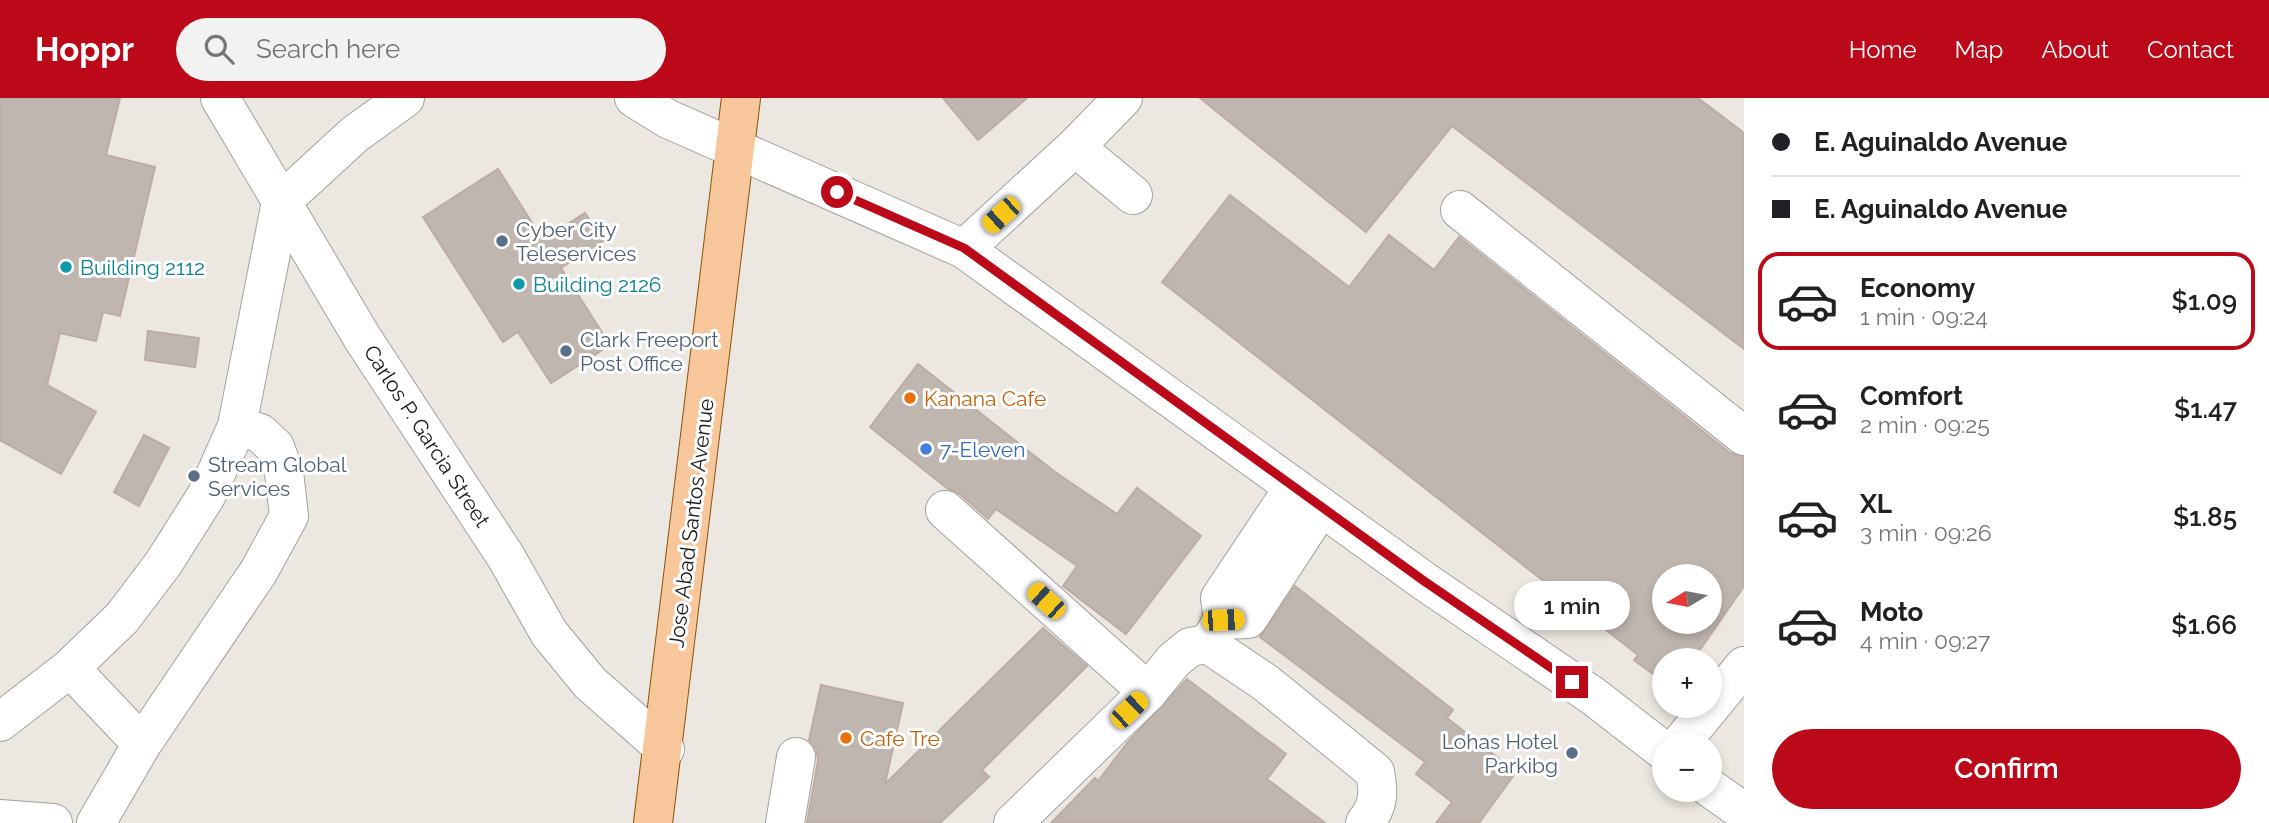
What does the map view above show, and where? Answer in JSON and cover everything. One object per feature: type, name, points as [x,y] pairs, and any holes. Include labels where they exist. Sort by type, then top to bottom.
[{"type":"main road","name":"Jose Abad Santos Avenue","points":[[653,823],[665,749],[741,98]]},
{"type":"street","name":"Carlos P. Garcia Street","points":[[220,98],[376,359],[506,557],[549,633],[590,683],[665,749]]},
{"type":"street","points":[[0,722],[70,668],[122,618],[163,564],[206,496],[237,426],[281,202],[355,134],[405,98]]},
{"type":"street","points":[[634,98],[668,119],[964,248],[1308,497],[1593,696],[1652,742]]},
{"type":"street","points":[[964,248],[1075,147],[1123,98]]},
{"type":"street","points":[[1075,147],[1133,195]]},
{"type":"street","points":[[1460,210],[1744,436]]},
{"type":"street","points":[[96,823],[142,744],[259,571],[289,516],[284,472],[275,447],[260,433],[237,426]]},
{"type":"street","points":[[1013,823],[1148,692],[1174,660],[1215,631],[1248,618],[1308,497]]},
{"type":"street","points":[[945,510],[1148,692]]},
{"type":"street","points":[[1215,631],[1266,684],[1375,772],[1379,795],[1374,812],[1365,823]]},
{"type":"street","points":[[1690,732],[1744,666]]},
{"type":"street","points":[[70,668],[142,744]]},
{"type":"street","points":[[785,823],[796,757]]},
{"type":"street","points":[[1722,796],[1744,812]]},
{"type":"street","points":[[0,819],[54,823]]},
{"type":"building","name":"Building 2112","points":[[0,98],[120,98],[106,155],[155,167],[120,316],[103,312],[96,341],[60,333],[47,385],[96,412],[61,474],[0,440]]},
{"type":"building","points":[[943,98],[1027,98],[978,140]]},
{"type":"building","points":[[1200,98],[1698,98],[1744,133],[1744,349],[1452,126],[1366,232]]},
{"type":"building","name":"Building 2126","points":[[498,169],[543,240],[585,213],[603,241],[561,268],[610,345],[551,383],[518,332],[503,342],[423,217]]},
{"type":"building","points":[[1230,195],[1349,287],[1389,235],[1434,270],[1459,237],[1730,453],[1744,457],[1744,586],[1722,618],[1722,564],[1652,564],[1652,634],[1711,634],[1701,648],[1652,648],[1652,673],[1634,660],[1638,655],[1162,282]]},
{"type":"building","points":[[148,331],[199,338],[195,367],[145,360]]},
{"type":"building","points":[[918,364],[1055,472],[1117,514],[1137,488],[1201,536],[1126,634],[1063,586],[1077,566],[996,509],[988,519],[960,494],[948,489],[870,427]]},
{"type":"building","points":[[144,435],[169,448],[139,506],[114,492]]},
{"type":"building","points":[[1295,586],[1453,710],[1447,718],[1516,772],[1479,823],[1436,823],[1452,802],[1416,774],[1425,762],[1260,637]]},
{"type":"building","points":[[1043,628],[1087,666],[982,770],[989,777],[940,823],[807,823],[818,760],[816,749],[809,740],[821,685],[903,703],[885,784]]},
{"type":"building","points":[[1187,679],[1286,754],[1267,779],[1325,823],[1051,823],[1095,778],[1098,781],[1128,742]]},
{"type":"place","name":"Cyber City Teleservices","points":[[502,241]]},
{"type":"place","name":"Building 2112","points":[[66,267]]},
{"type":"place","name":"Building 2126","points":[[519,284]]},
{"type":"place","name":"Clark Freeport Post Office","points":[[566,351]]},
{"type":"place","name":"Kanana Cafe","points":[[910,398]]},
{"type":"place","name":"7-Eleven","points":[[926,449]]},
{"type":"place","name":"Stream Global Services","points":[[194,476]]},
{"type":"place","name":"Cafe Tre","points":[[846,738]]},
{"type":"place","name":"Lohas Hotel Parkibg","points":[[1572,753]]},
{"type":"route","points":[[837,192],[964,248],[1424,581],[1572,682]]}]
